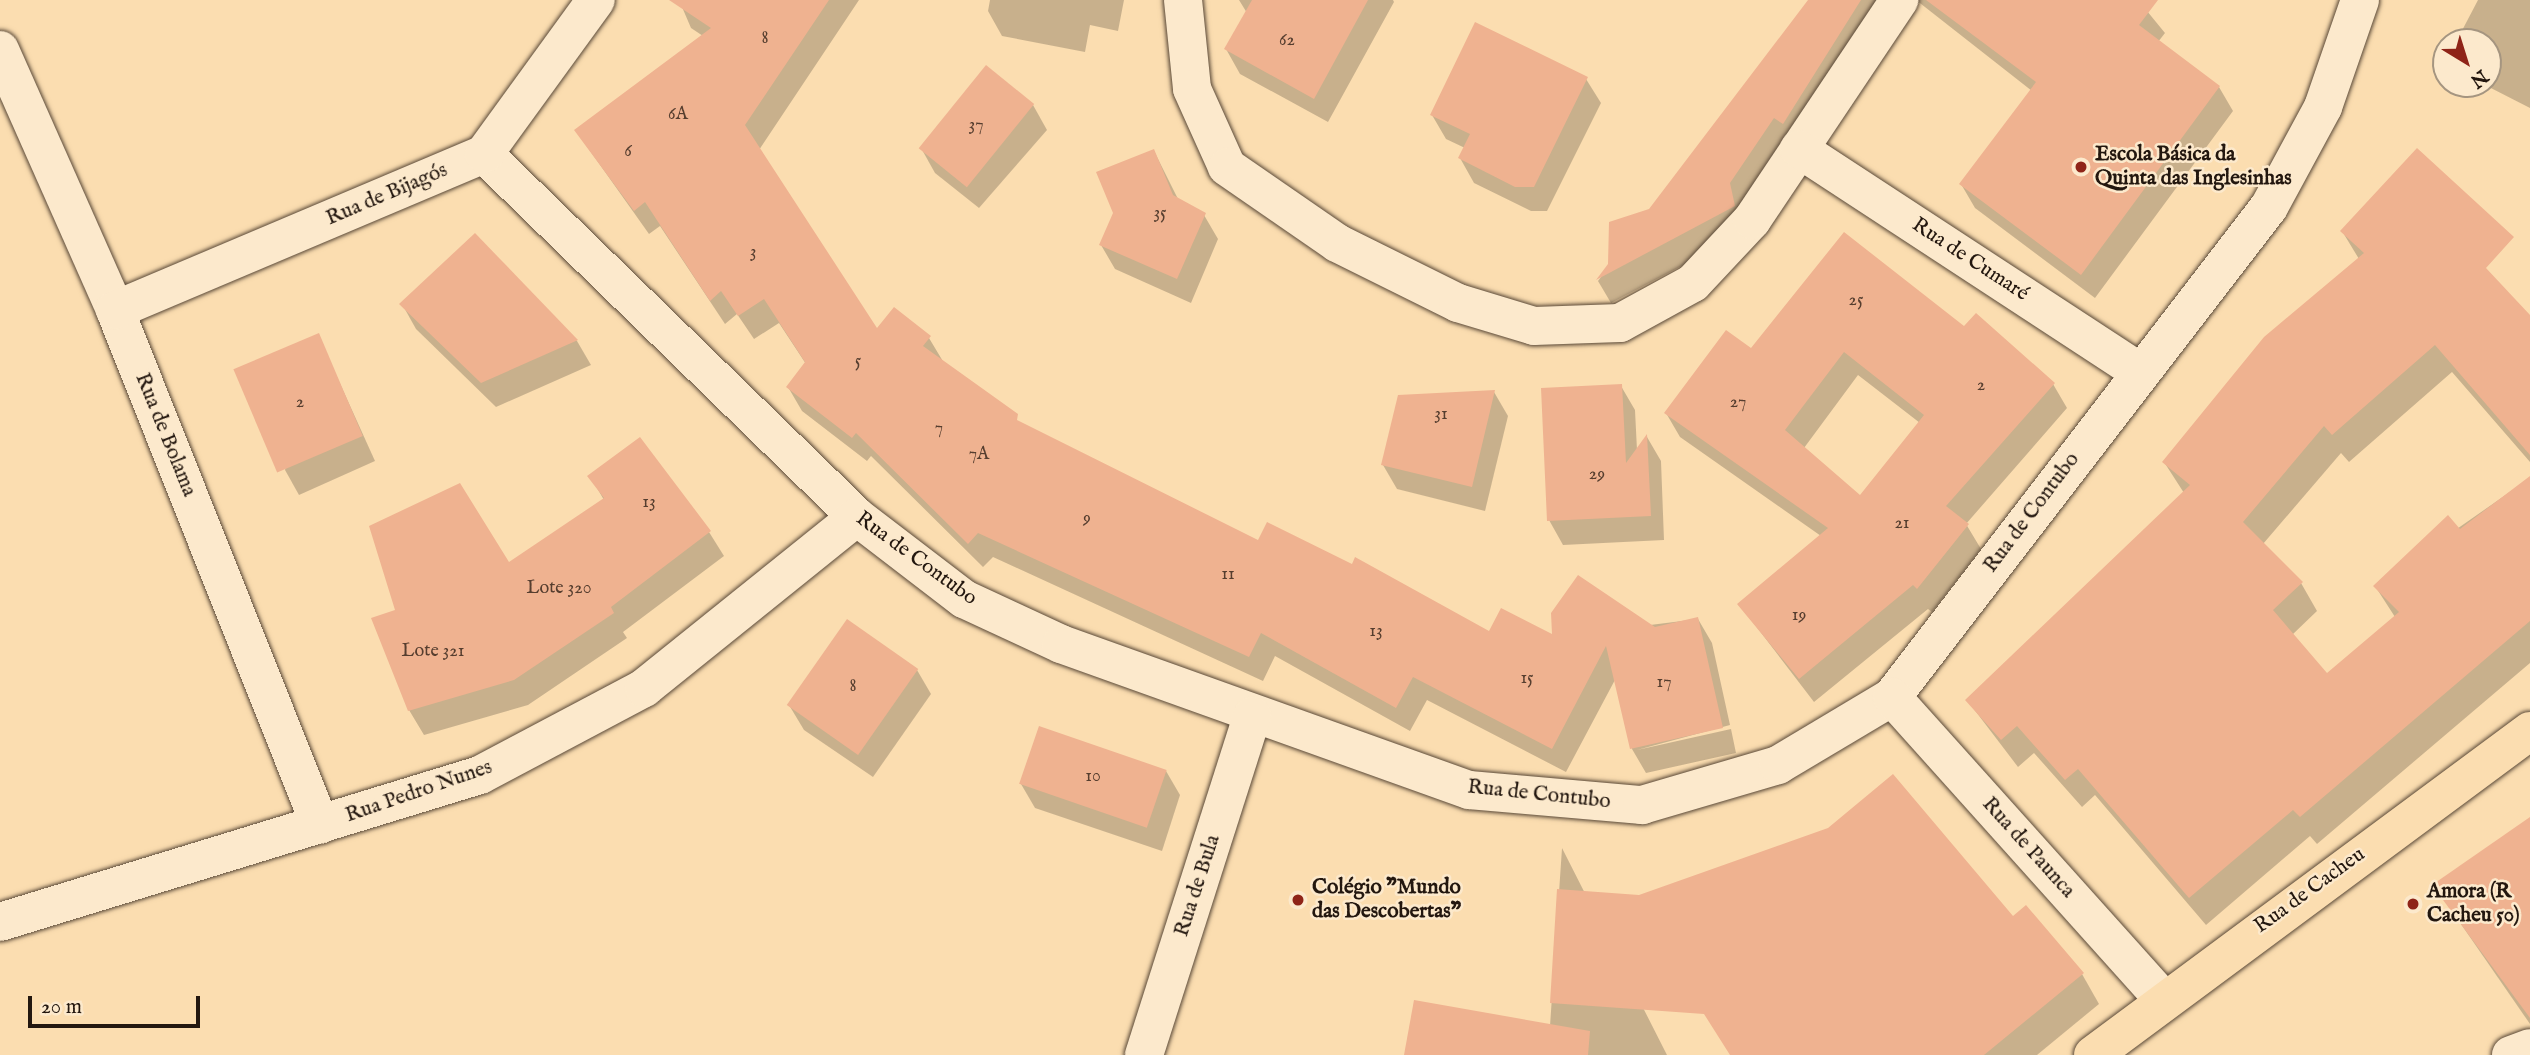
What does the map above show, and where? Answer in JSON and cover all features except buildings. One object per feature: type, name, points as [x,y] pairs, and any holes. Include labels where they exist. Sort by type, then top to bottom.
[{"type":"main road","name":"Rua de Cacheu","points":[[2093,1055],[2162,999],[2530,731]]},
{"type":"street","points":[[484,153],[596,0]]},
{"type":"street","points":[[1183,0],[1192,89],[1227,167],[1337,243],[1458,303],[1534,326],[1620,323],[1693,283],[1752,220],[1899,0]]},
{"type":"street","name":"Rua de Contubo","points":[[484,153],[857,517],[964,599],[1061,644],[1252,716],[1469,790],[1642,805],[1778,765],[1892,696],[2269,207],[2323,107],[2360,0]]},
{"type":"street","name":"Rua de Bolama","points":[[0,50],[115,310],[320,825]]},
{"type":"street","name":"Rua de Cumaré","points":[[1800,149],[2140,372]]},
{"type":"street","name":"Rua de Bijagós","points":[[115,310],[484,153]]},
{"type":"street","name":"Rua Pedro Nunes","points":[[0,922],[480,775],[644,688],[857,517]]},
{"type":"street","name":"Rua de Paunca","points":[[1892,696],[2162,999]]},
{"type":"street","name":"Rua de Bula","points":[[1144,1055],[1252,716]]},
{"type":"street","points":[[2511,1055],[2530,1048]]},
{"type":"place","name":"Escola Básica da Quinta das Inglesinhas","points":[[2081,167]]},
{"type":"place","name":"Colégio \"Mundo das Descobertas\"","points":[[1298,900]]},
{"type":"place","name":"Amora (R Cacheu 50)","points":[[2413,904]]}]
